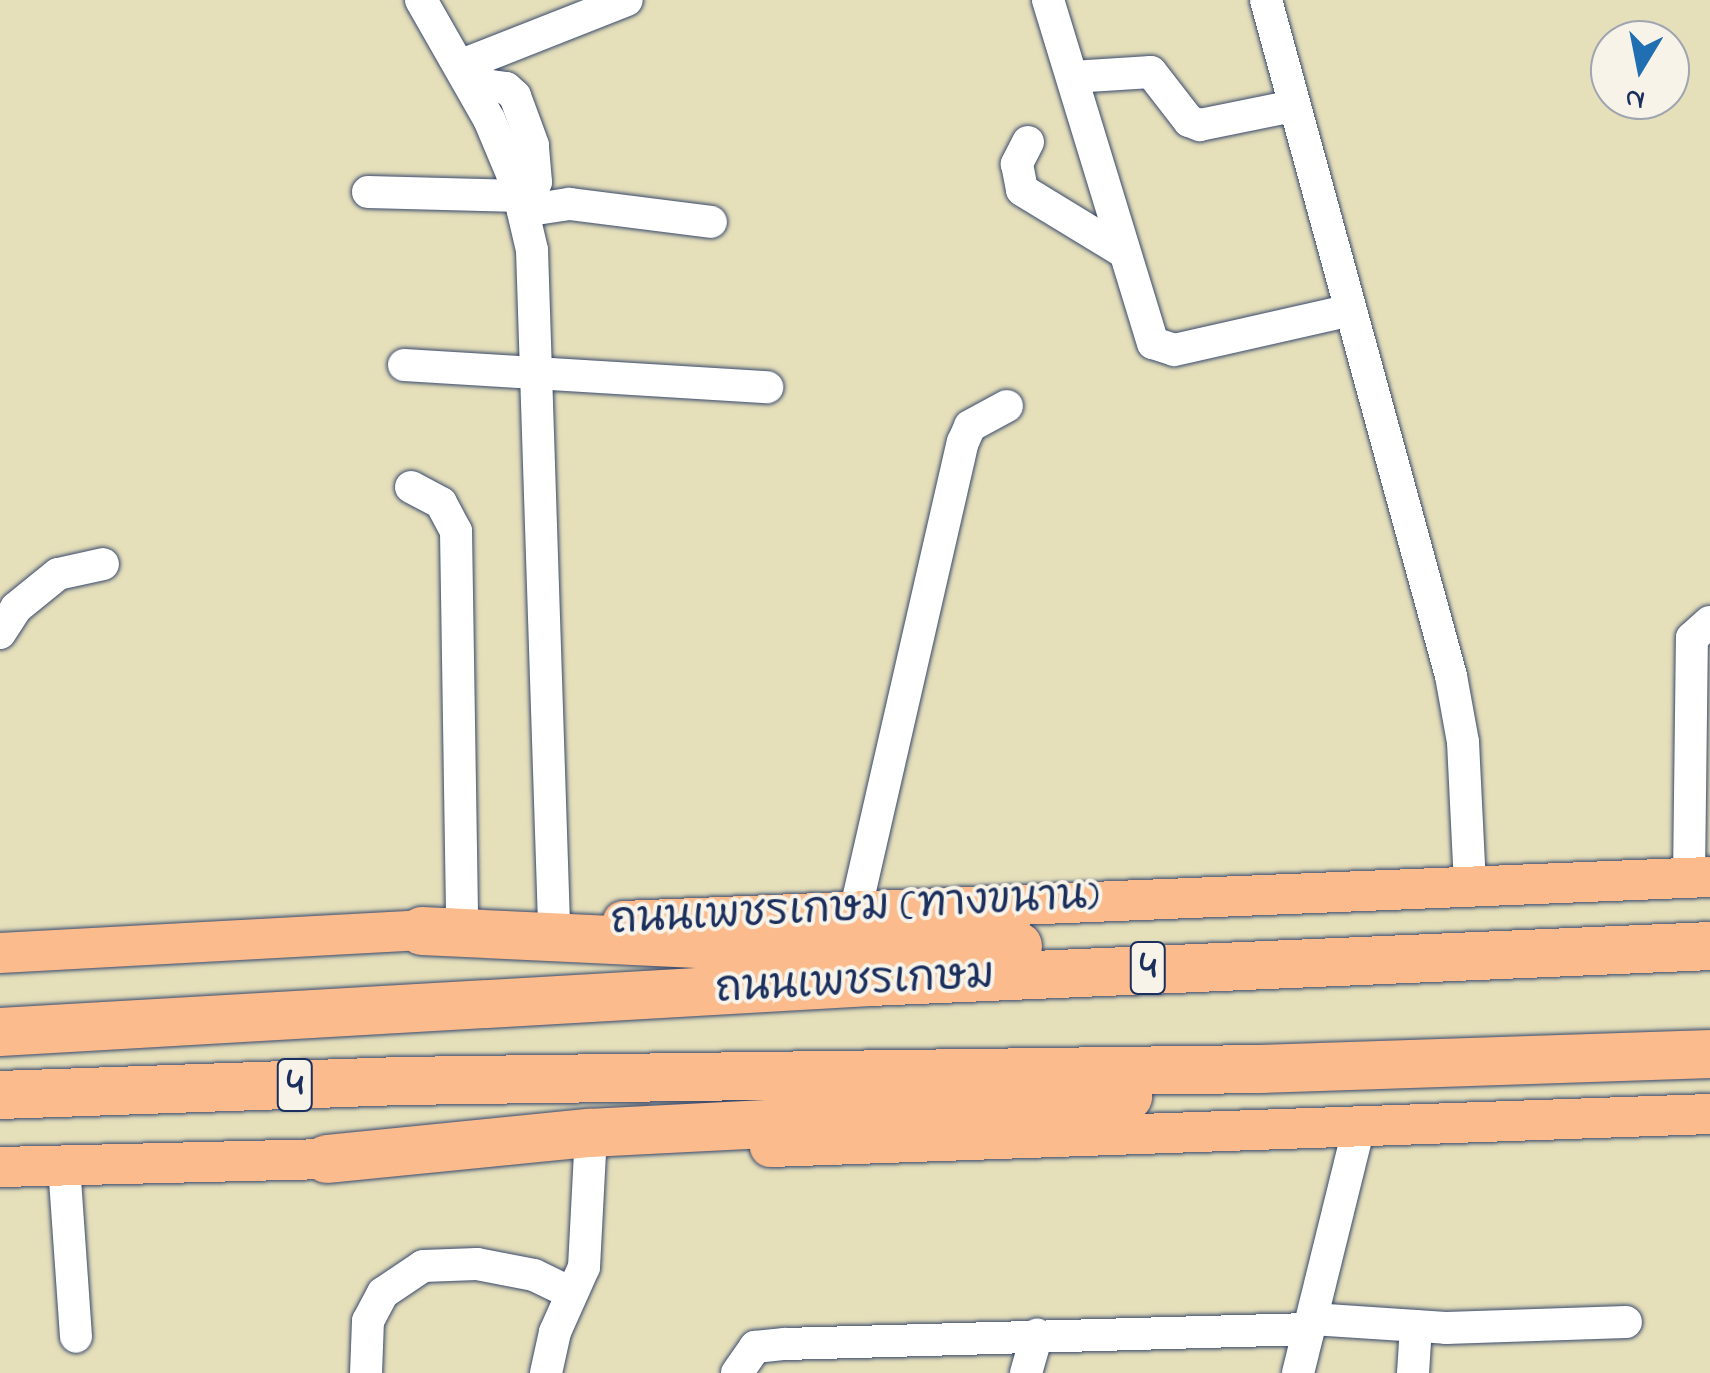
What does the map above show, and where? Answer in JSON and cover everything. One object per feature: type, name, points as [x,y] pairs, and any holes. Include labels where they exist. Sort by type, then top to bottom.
[{"type":"highway","points":[[442,930],[641,943],[993,945],[1331,960]]},
{"type":"highway","name":"ถนนเพชรเกษม","points":[[0,1032],[1331,960],[1710,946]]},
{"type":"highway","name":"ถนนเพชรเกษม","points":[[0,1096],[590,1077],[1429,1064],[1710,1054]]},
{"type":"highway","points":[[327,1159],[589,1133],[982,1112],[1429,1064]]},
{"type":"main road","name":"ถนนเพชรเกษม (ทางขนาน)","points":[[0,953],[856,908],[1699,877]]},
{"type":"main road","name":"4","points":[[0,1167],[590,1152],[1710,1114]]},
{"type":"street","points":[[422,0],[467,74],[522,204],[538,377],[554,924]]},
{"type":"street","points":[[467,74],[627,0]]},
{"type":"street","points":[[1048,0],[1145,330],[1162,348],[1351,310]]},
{"type":"street","points":[[1266,0],[1451,676],[1462,742],[1470,887]]},
{"type":"street","points":[[1072,78],[1151,72],[1189,121],[1200,124],[1294,106]]},
{"type":"street","points":[[1028,142],[1017,164],[1022,190],[1122,251]]},
{"type":"street","points":[[368,192],[569,204],[711,222]]},
{"type":"street","points":[[404,365],[538,377],[767,387]]},
{"type":"street","points":[[856,908],[963,442],[970,426],[1007,406]]},
{"type":"street","points":[[411,488],[440,503],[456,531],[442,930]]},
{"type":"street","points":[[0,633],[16,608],[58,574],[103,564]]},
{"type":"street","points":[[1699,877],[1701,676],[1692,638],[1710,622]]},
{"type":"street","points":[[1298,1373],[1359,1126]]},
{"type":"street","points":[[546,1373],[588,1238],[590,1152]]},
{"type":"street","points":[[64,1165],[76,1337]]},
{"type":"street","points":[[366,1373],[368,1321],[383,1293],[422,1266],[478,1264],[534,1275],[570,1292]]},
{"type":"street","points":[[737,1373],[755,1347],[784,1359],[1036,1335],[1310,1324],[1626,1322]]},
{"type":"street","points":[[1413,1373],[1416,1326]]},
{"type":"street","points":[[1026,1373],[1036,1335]]}]
